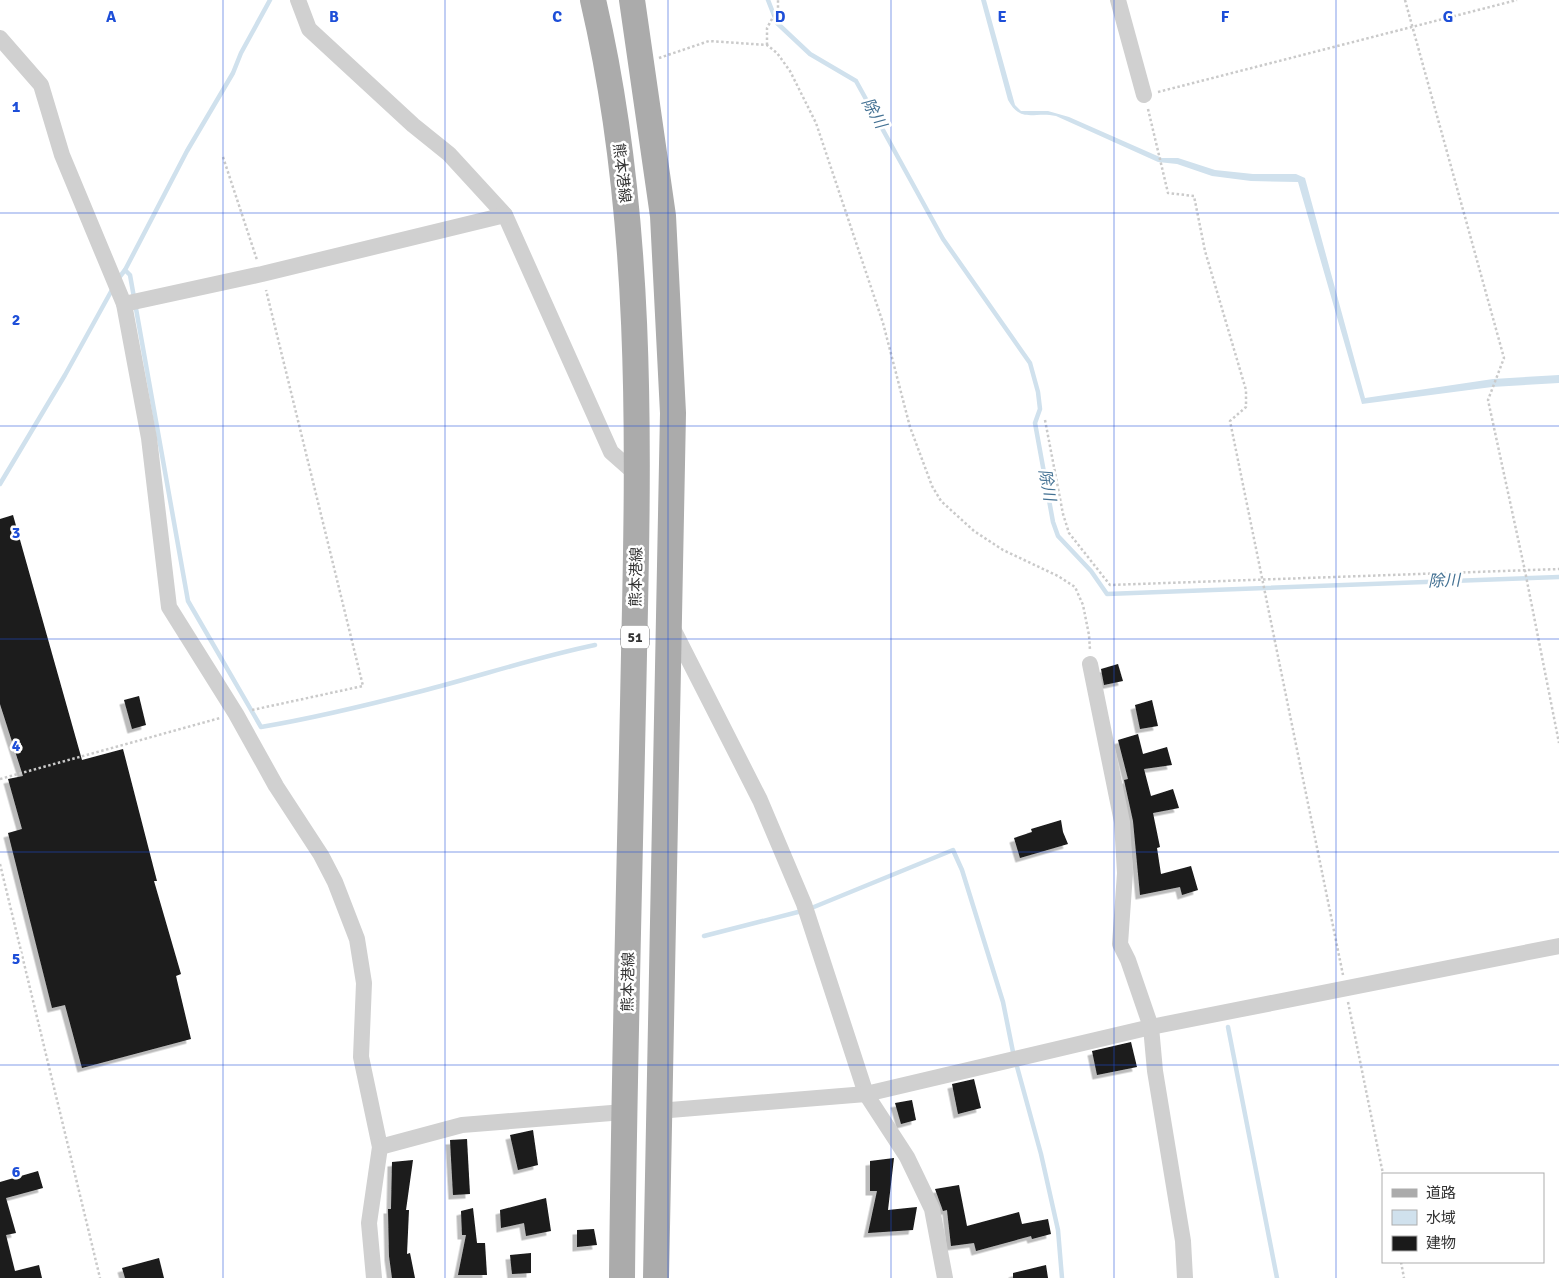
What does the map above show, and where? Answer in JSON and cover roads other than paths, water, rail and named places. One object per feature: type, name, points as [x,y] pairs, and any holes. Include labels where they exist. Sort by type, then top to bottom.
[{"type":"main road","name":"熊本港線","points":[[593,0],[609,68],[629,232],[636,327],[637,475],[622,1278]]},
{"type":"main road","name":"51","points":[[632,0],[642,60],[667,266],[673,413],[656,1278]]},
{"type":"street","points":[[298,0],[309,29],[413,124],[449,154],[505,215],[611,452],[637,475]]},
{"type":"street","points":[[1118,0],[1144,95]]},
{"type":"street","points":[[0,38],[41,85],[62,155],[124,304],[149,438],[169,607],[236,714],[276,786],[321,855],[335,882],[357,939],[364,983],[361,1057],[380,1147],[369,1224],[374,1278]]},
{"type":"street","points":[[124,304],[262,274],[505,215]]},
{"type":"street","points":[[670,623],[760,800],[804,904],[866,1094],[907,1157],[932,1209],[945,1278]]},
{"type":"street","points":[[1090,664],[1122,822],[1125,873],[1120,944],[1128,960],[1151,1028],[1155,1071],[1182,1232],[1185,1278]]},
{"type":"street","points":[[658,1111],[866,1094],[1151,1028],[1559,946]]},
{"type":"street","points":[[380,1147],[462,1126],[624,1112]]},
{"type":"water","points":[[981,0],[986,0],[1015,105],[1021,111],[1048,111],[1069,117],[1162,158],[1178,158],[1215,170],[1253,174],[1296,174],[1305,178],[1365,398],[1493,379],[1559,375],[1559,383],[1492,387],[1362,404],[1298,182],[1251,181],[1212,176],[1177,164],[1158,162],[1056,116],[1029,115],[1018,112],[1008,100]]},
{"type":"waterway","points":[[118,279],[125,270],[187,151],[233,73],[241,53],[270,0]]},
{"type":"waterway","name":"除川","points":[[768,0],[777,23],[810,54],[856,81],[943,239],[1030,363],[1038,392],[1040,409],[1035,423],[1053,522],[1058,536],[1091,571],[1107,594],[1559,577]]},
{"type":"waterway","points":[[125,270],[130,275],[188,601],[261,727],[382,701],[595,645]]},
{"type":"waterway","points":[[0,484],[65,375],[113,288]]},
{"type":"waterway","points":[[809,909],[953,850],[962,870],[1003,1002],[1013,1052],[1041,1154],[1058,1230],[1062,1278]]},
{"type":"waterway","points":[[704,936],[802,911]]},
{"type":"waterway","points":[[1228,1027],[1277,1278]]}]
